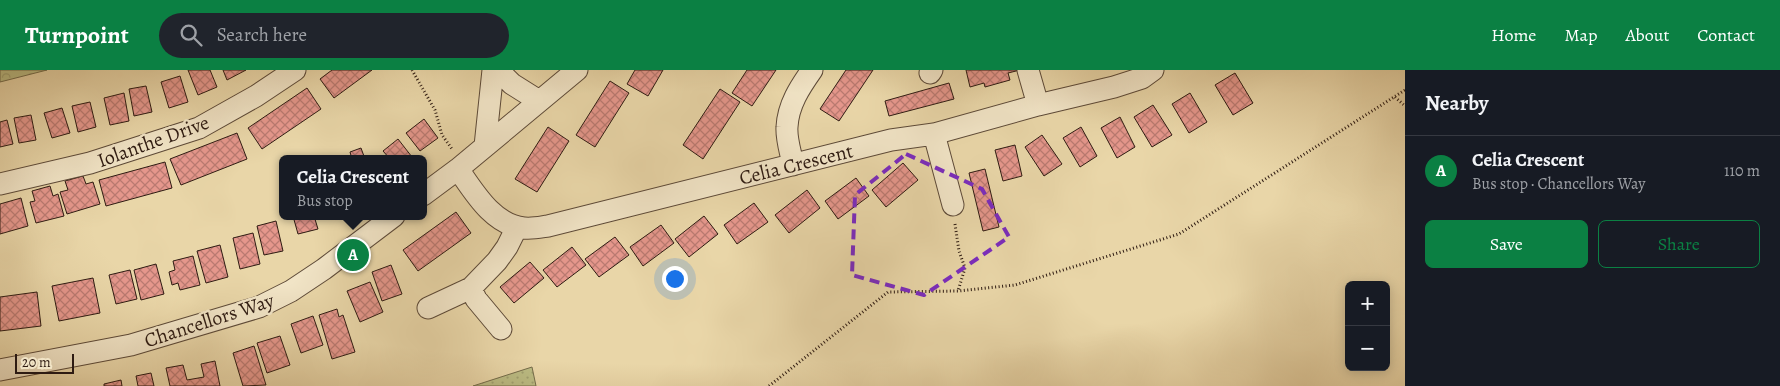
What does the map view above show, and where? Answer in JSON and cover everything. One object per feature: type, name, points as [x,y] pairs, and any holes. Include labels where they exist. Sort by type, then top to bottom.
[{"type":"street","name":"Iolanthe Drive","points":[[0,184],[90,163],[198,128],[256,96],[295,70]]},
{"type":"street","points":[[484,146],[492,70]]},
{"type":"street","points":[[498,70],[512,84],[539,101]]},
{"type":"street","points":[[427,192],[458,169],[577,70]]},
{"type":"street","points":[[793,165],[787,128],[791,106],[800,87],[812,70]]},
{"type":"street","points":[[1028,70],[1038,104]]},
{"type":"street","name":"Celia Crescent","points":[[458,169],[474,192],[493,213],[509,224],[525,229],[548,226],[891,140],[934,134],[1038,104],[1114,87],[1142,78],[1153,70]]},
{"type":"street","points":[[934,134],[953,206]]},
{"type":"street","name":"Chancellors Way","points":[[0,370],[132,345],[260,307],[291,291],[324,270],[389,220]]},
{"type":"street","points":[[428,308],[471,288],[497,262],[518,226]]},
{"type":"street","points":[[471,288],[476,299],[501,329]]},
{"type":"path","points":[[412,70],[435,110],[442,135]]},
{"type":"path","points":[[770,386],[888,292],[958,291],[1015,285],[1179,234],[1405,90]]},
{"type":"path","points":[[1395,96],[1405,106]]},
{"type":"path","points":[[953,206],[965,268],[958,291]]},
{"type":"highlighted area","points":[[906,154],[982,189],[1009,237],[924,295],[852,275],[855,195]]},
{"type":"green space","points":[[0,70],[47,70],[0,82]]},
{"type":"green space","points":[[532,367],[536,386],[473,386]]},
{"type":"building","points":[[188,70],[210,70],[217,87],[198,95]]},
{"type":"building","points":[[223,70],[246,70],[227,80]]},
{"type":"building","points":[[332,70],[372,70],[334,98],[320,79]]},
{"type":"building","points":[[635,70],[663,70],[648,96],[627,84]]},
{"type":"building","points":[[747,70],[776,70],[752,106],[732,93]]},
{"type":"building","points":[[846,70],[873,70],[839,121],[820,109]]},
{"type":"building","points":[[966,70],[1020,70],[1008,73],[1010,80],[985,87],[984,83],[970,87]]},
{"type":"building","points":[[1235,73],[1253,103],[1233,115],[1215,85]]},
{"type":"building","points":[[180,76],[188,102],[169,108],[161,82]]},
{"type":"building","points":[[610,81],[629,93],[595,147],[576,135]]},
{"type":"building","points":[[949,83],[954,99],[889,116],[885,101]]},
{"type":"building","points":[[146,86],[152,112],[134,116],[129,89]]},
{"type":"building","points":[[307,88],[321,109],[262,149],[248,128]]},
{"type":"building","points":[[720,89],[740,102],[703,159],[683,145]]},
{"type":"building","points":[[124,93],[129,121],[110,125],[104,98]]},
{"type":"building","points":[[1190,93],[1207,122],[1189,133],[1172,104]]},
{"type":"building","points":[[90,102],[96,127],[78,132],[72,106]]},
{"type":"building","points":[[1153,105],[1172,135],[1152,147],[1134,117]]},
{"type":"building","points":[[62,108],[70,133],[52,138],[44,113]]},
{"type":"building","points":[[31,115],[36,140],[19,143],[14,118]]},
{"type":"building","points":[[1120,117],[1135,147],[1117,158],[1101,128]]},
{"type":"building","points":[[424,119],[438,138],[420,151],[406,133]]},
{"type":"building","points":[[7,120],[13,144],[0,147],[0,122]]},
{"type":"building","points":[[548,127],[569,141],[537,192],[515,179]]},
{"type":"building","points":[[1081,127],[1097,156],[1080,167],[1063,138]]},
{"type":"building","points":[[237,133],[247,159],[181,185],[170,159]]},
{"type":"building","points":[[1042,135],[1062,164],[1044,176],[1025,147]]},
{"type":"building","points":[[398,139],[410,155],[386,155],[383,151]]},
{"type":"building","points":[[1015,145],[1022,176],[1003,181],[995,150]]},
{"type":"building","points":[[361,148],[364,155],[351,155],[350,152]]},
{"type":"building","points":[[165,162],[172,188],[106,206],[99,180]]},
{"type":"building","points":[[903,163],[918,180],[886,207],[872,190]]},
{"type":"building","points":[[985,169],[999,227],[983,231],[969,173]]},
{"type":"building","points":[[83,176],[86,184],[93,182],[100,204],[67,214],[60,192],[68,190],[65,181]]},
{"type":"building","points":[[856,178],[869,196],[838,219],[825,201]]},
{"type":"building","points":[[50,186],[53,196],[58,194],[64,216],[36,223],[30,202],[35,201],[32,191]]},
{"type":"building","points":[[807,190],[820,208],[789,233],[775,215]]},
{"type":"building","points":[[21,198],[28,226],[0,234],[0,204]]},
{"type":"building","points":[[754,203],[768,222],[737,244],[724,225]]},
{"type":"building","points":[[456,212],[471,233],[418,271],[403,250]]},
{"type":"building","points":[[704,216],[718,234],[689,257],[675,239]]},
{"type":"building","points":[[294,220],[315,220],[318,229],[298,234]]},
{"type":"building","points":[[276,221],[283,251],[264,255],[257,226]]},
{"type":"building","points":[[661,225],[674,243],[643,266],[630,247]]},
{"type":"building","points":[[253,233],[260,264],[240,269],[233,238]]},
{"type":"building","points":[[615,237],[629,255],[599,277],[585,259]]},
{"type":"building","points":[[220,245],[228,277],[206,283],[197,251]]},
{"type":"building","points":[[572,247],[586,265],[557,287],[543,270]]},
{"type":"building","points":[[193,256],[200,285],[180,290],[178,283],[172,285],[169,272],[175,270],[173,261]]},
{"type":"building","points":[[530,262],[544,278],[514,303],[500,287]]},
{"type":"building","points":[[156,264],[164,294],[141,300],[134,270]]},
{"type":"building","points":[[391,265],[402,294],[382,301],[372,272]]},
{"type":"building","points":[[130,270],[137,299],[116,304],[109,275]]},
{"type":"building","points":[[93,278],[100,313],[59,321],[52,286]]},
{"type":"building","points":[[370,282],[383,312],[360,322],[347,291]]},
{"type":"building","points":[[37,292],[41,326],[0,331],[0,297]]},
{"type":"building","points":[[337,309],[339,317],[343,315],[355,352],[332,359],[319,315]]},
{"type":"building","points":[[313,316],[323,345],[301,353],[291,324]]},
{"type":"building","points":[[280,336],[290,365],[267,373],[257,343]]},
{"type":"building","points":[[254,346],[266,385],[243,386],[233,353]]},
{"type":"building","points":[[215,361],[220,386],[170,386],[166,368],[183,365],[187,380],[204,377],[201,364]]},
{"type":"building","points":[[151,373],[154,386],[138,386],[136,376]]},
{"type":"building","points":[[121,380],[122,386],[104,386],[104,384]]},
{"type":"place","name":"Celia Crescent","points":[[353,255]]}]
